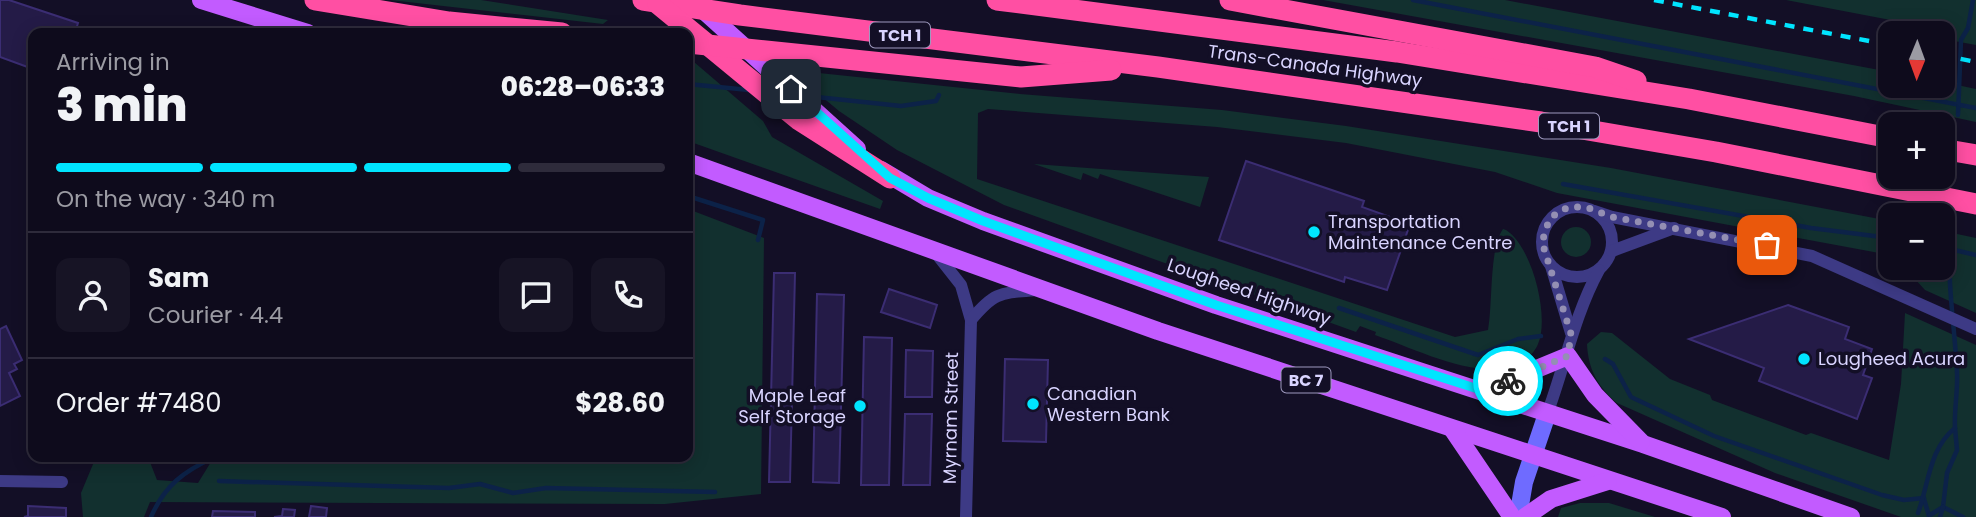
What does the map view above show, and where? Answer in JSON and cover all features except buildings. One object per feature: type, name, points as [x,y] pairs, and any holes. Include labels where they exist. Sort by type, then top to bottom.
[{"type":"highway","points":[[315,0],[449,22],[511,28]]},
{"type":"highway","name":"Trans-Canada Highway","points":[[643,0],[740,15],[1158,67],[1541,122],[1716,152],[1976,204]]},
{"type":"highway","points":[[653,0],[688,28]]},
{"type":"highway","name":"Trans-Canada Highway","points":[[997,0],[1397,52],[1689,99],[1878,136]]},
{"type":"highway","points":[[1230,0],[1595,67],[1689,99]]},
{"type":"highway","points":[[693,32],[827,140],[890,178]]},
{"type":"highway","points":[[693,44],[1021,77],[1158,67]]},
{"type":"highway","points":[[1955,151],[1976,155]]},
{"type":"main road","points":[[201,0],[292,28]]},
{"type":"main road","name":"Lougheed Highway","points":[[693,0],[890,178],[928,198],[1216,305],[1643,444],[1851,517]]},
{"type":"main road","name":"BC 7","points":[[693,164],[1040,289],[1453,430],[1722,517]]},
{"type":"main road","points":[[1484,391],[1568,356],[1595,395],[1643,444]]},
{"type":"main road","points":[[1518,517],[1524,482],[1547,414]]},
{"type":"main road","points":[[1453,430],[1512,517]]},
{"type":"main road","points":[[1525,517],[1551,499],[1608,481]]},
{"type":"street","points":[[1571,334],[1542,242],[1549,220],[1569,207],[1812,256],[1976,329]]},
{"type":"street","points":[[1547,414],[1568,356],[1571,334],[1600,270],[1612,251],[1610,228],[1594,211]]},
{"type":"street","points":[[1612,251],[1674,228]]},
{"type":"street","name":"Myrnam Street","points":[[933,250],[961,285],[971,320],[966,517]]},
{"type":"street","points":[[1551,266],[1560,273],[1580,277],[1600,270]]},
{"type":"street","points":[[971,320],[989,298],[1010,292],[1040,289]]},
{"type":"street","points":[[0,481],[62,482]]},
{"type":"green space","points":[[390,0],[481,0],[608,20],[603,24]]},
{"type":"green space","points":[[1323,0],[1505,0],[1878,70],[1878,98],[1955,98],[1955,85],[1976,89],[1976,122],[1955,118],[1955,112],[1929,112]]},
{"type":"green space","points":[[1786,0],[1976,0],[1976,45],[1955,41],[1955,21],[1896,21]]},
{"type":"green space","points":[[693,62],[763,121],[772,137],[883,201],[880,209],[693,143]]},
{"type":"green space","points":[[790,70],[1020,94],[1222,110],[1346,126],[1611,168],[1878,219],[1878,253],[1557,193],[1495,172],[1346,143],[1217,127],[988,109],[978,113],[977,179],[1455,337],[1488,330],[1495,249],[1503,229],[1506,230],[1515,238],[1531,266],[1540,300],[1541,332],[1536,349],[1520,363],[1505,368],[1474,368],[1422,353],[1375,335],[1376,332],[1360,326],[1356,332],[1004,205],[897,150],[839,111]]},
{"type":"green space","points":[[1034,164],[1209,177],[1200,207],[1100,174],[1098,179],[1083,173],[1081,180]]},
{"type":"green space","points":[[693,211],[764,238],[761,494],[665,504],[150,502],[144,517],[83,517],[81,493],[94,462],[150,462],[157,480],[198,483],[211,462],[693,462]]},
{"type":"green space","points":[[1576,227],[1587,231],[1591,242],[1587,253],[1576,257],[1565,253],[1561,242],[1565,231]]},
{"type":"green space","points":[[1955,234],[1976,238],[1976,313],[1925,290],[1916,280],[1955,280]]},
{"type":"green space","points":[[1905,313],[1976,345],[1976,517],[1901,517],[1775,473],[1617,403],[1604,391],[1589,362],[1587,344],[1601,332],[1612,333],[1670,379],[1710,395],[1712,400],[1806,435],[1811,433],[1889,460],[1901,384]]},
{"type":"green space","points":[[1580,503],[1609,503],[1655,517],[1558,517],[1561,508]]},
{"type":"waterway","points":[[1413,0],[1976,108]]},
{"type":"waterway","points":[[1958,115],[1961,40],[1968,28],[1973,0]]},
{"type":"waterway","points":[[693,84],[749,90]]},
{"type":"waterway","points":[[807,96],[901,106],[936,101],[939,95]]},
{"type":"waterway","points":[[1563,184],[1811,228],[1878,236]]},
{"type":"waterway","points":[[693,198],[763,220],[758,240]]},
{"type":"waterway","points":[[1955,250],[1976,255]]},
{"type":"waterway","points":[[1918,513],[1935,456],[1946,436],[1955,428],[1957,373],[1950,280]]},
{"type":"waterway","points":[[1339,308],[1478,355],[1518,339],[1541,336]]},
{"type":"waterway","points":[[1605,359],[1613,364],[1631,397],[1714,436],[1882,495],[1904,500],[1924,498]]},
{"type":"waterway","points":[[1955,428],[1957,450],[1947,473],[1943,507],[1963,517]]},
{"type":"waterway","points":[[151,517],[169,488],[205,462]]},
{"type":"waterway","points":[[219,481],[449,488],[480,484],[513,493],[546,488],[715,492]]},
{"type":"waterway","points":[[1924,499],[1929,516]]},
{"type":"waterway","points":[[1930,515],[1943,507]]},
{"type":"waterway","points":[[1940,517],[1943,507]]},
{"type":"railway","points":[[1654,0],[1878,43]]},
{"type":"railway","points":[[1955,58],[1976,62]]},
{"type":"way so far","points":[[1508,381],[1568,356],[1571,334],[1542,242],[1549,220],[1558,212],[1569,207],[1586,207],[1612,217],[1767,245]]},
{"type":"place","name":"Transportation Maintenance Centre","points":[[1314,232]]},
{"type":"place","name":"Lougheed Acura","points":[[1804,359]]},
{"type":"place","name":"Canadian Western Bank","points":[[1033,404]]},
{"type":"place","name":"Maple Leaf Self Storage","points":[[860,406]]},
{"type":"route","points":[[791,89],[890,178],[928,198],[983,221],[1216,305],[1484,391],[1508,381]]}]
